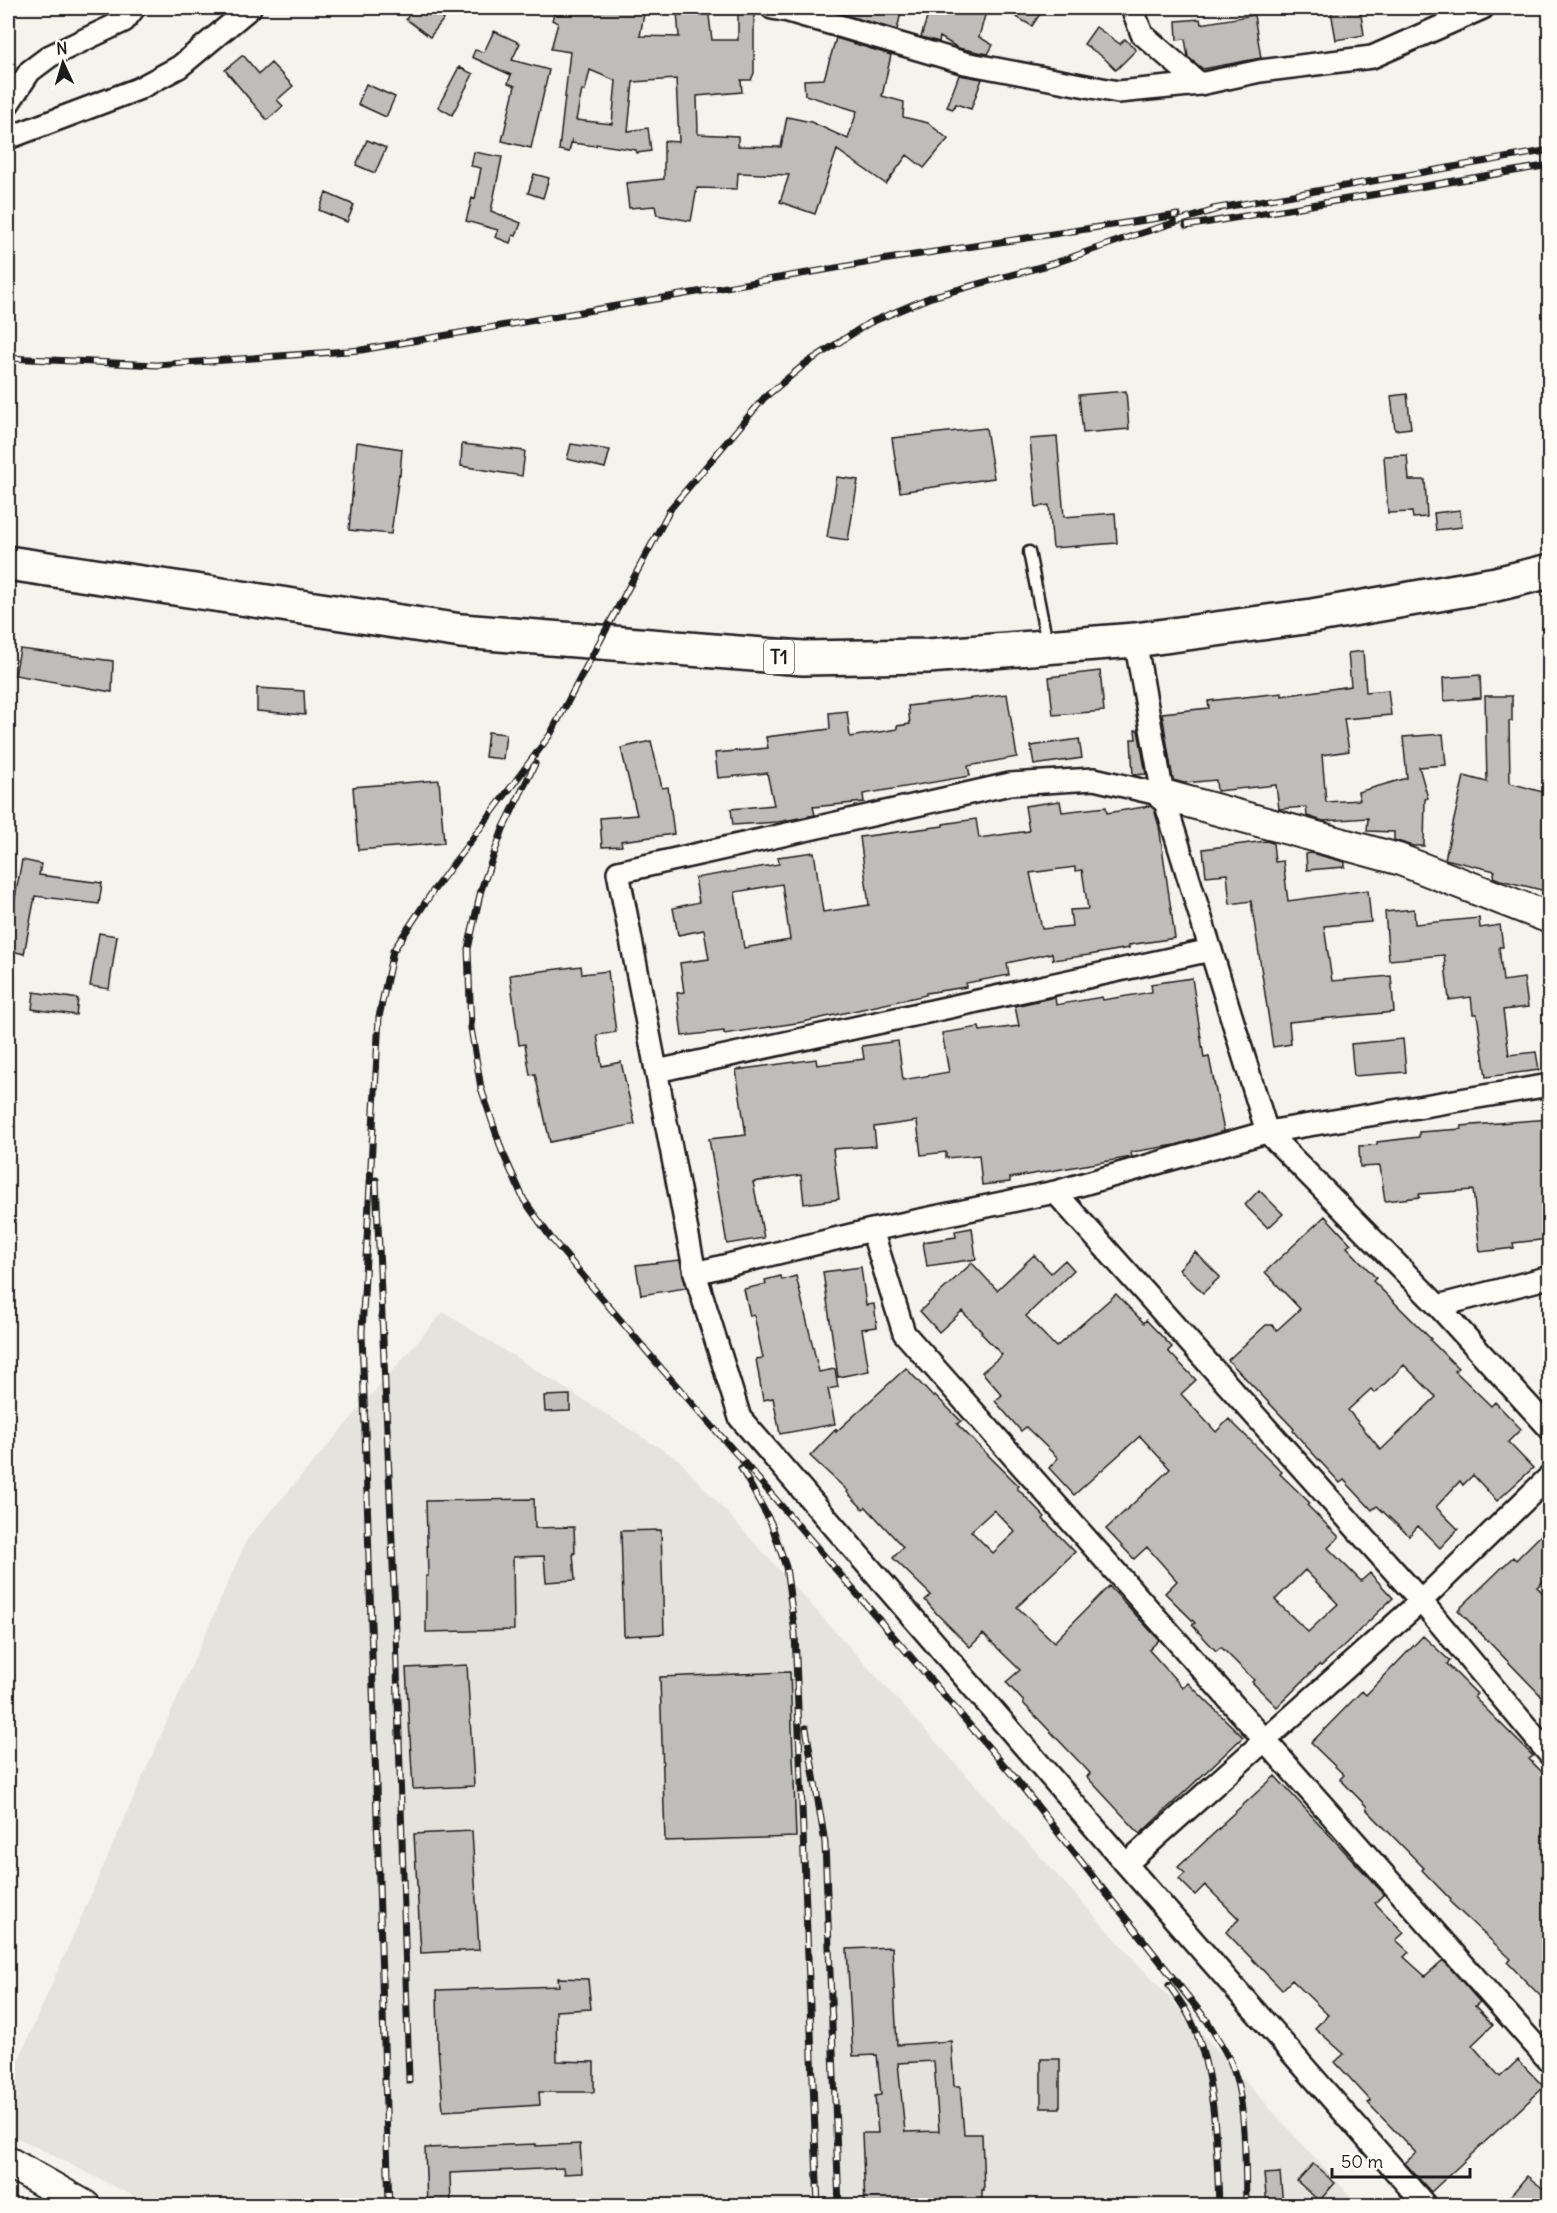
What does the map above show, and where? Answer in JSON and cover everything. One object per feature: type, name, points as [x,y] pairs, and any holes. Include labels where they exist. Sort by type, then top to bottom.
[{"type":"highway","name":"T1","points":[[8,563],[461,631],[803,658],[928,656],[1135,640],[1312,616],[1496,584],[1550,571]]},
{"type":"street","points":[[8,104],[30,71],[50,56],[124,21],[134,8]]},
{"type":"street","points":[[8,138],[138,89],[179,67],[250,8]]},
{"type":"street","points":[[772,8],[964,63],[1118,92],[1200,84],[1260,71],[1372,57],[1483,8]]},
{"type":"street","points":[[1132,8],[1142,34],[1200,84]]},
{"type":"street","points":[[1135,640],[1164,795],[1267,1132],[1438,1306],[1550,1429]]},
{"type":"street","points":[[1426,2205],[1126,1864],[740,1418],[695,1273],[618,872],[1010,784],[1094,779],[1164,795],[1398,859],[1550,918]]},
{"type":"street","points":[[657,1071],[1211,950]]},
{"type":"street","points":[[695,1273],[872,1230],[1055,1192],[1267,1132],[1550,1085]]},
{"type":"street","points":[[1055,1192],[1421,1601],[1550,1755]]},
{"type":"street","points":[[872,1230],[904,1333],[1550,2062]]},
{"type":"street","points":[[1438,1306],[1550,1277]]},
{"type":"street","points":[[1126,1864],[1421,1601],[1550,1476]]},
{"type":"street","points":[[8,2162],[85,2205]]},
{"type":"lane","points":[[1029,552],[1047,646]]},
{"type":"shaded area","points":[[443,1312],[679,1460],[1358,2205],[151,2205],[8,2133],[8,2084],[247,1539]]},
{"type":"building","points":[[414,8],[452,8],[430,37],[406,19]]},
{"type":"building","points":[[556,8],[645,8],[640,36],[679,37],[677,11],[708,8],[712,40],[738,40],[738,11],[754,11],[754,73],[751,80],[741,80],[742,92],[697,96],[698,134],[738,136],[738,146],[781,147],[787,117],[811,122],[848,139],[857,111],[805,95],[804,80],[824,79],[836,38],[891,55],[882,96],[904,102],[903,117],[928,123],[948,139],[924,168],[907,155],[886,184],[837,150],[815,214],[780,202],[789,175],[738,173],[737,189],[697,188],[691,221],[657,215],[655,206],[629,208],[626,183],[664,179],[664,141],[679,142],[676,79],[633,82],[628,131],[648,128],[651,151],[637,153],[636,150],[572,143],[572,139],[569,152],[559,150],[570,52],[551,49],[558,23],[552,20]],"holes":[[[590,70],[616,81],[612,124],[576,120],[582,90],[585,91]]]},
{"type":"building","points":[[821,8],[902,8],[897,30]]},
{"type":"building","points":[[930,8],[987,8],[979,37],[993,45],[988,54],[958,48],[940,37],[939,42],[921,37]]},
{"type":"building","points":[[1001,8],[1044,8],[1032,26]]},
{"type":"building","points":[[1360,8],[1364,35],[1336,40],[1331,11]]},
{"type":"building","points":[[1254,15],[1261,58],[1203,69],[1188,57],[1185,39],[1177,40],[1176,21],[1200,19],[1201,24]]},
{"type":"building","points":[[1096,27],[1120,44],[1125,39],[1136,50],[1116,70],[1103,57],[1084,44]]},
{"type":"building","points":[[494,31],[520,43],[512,60],[549,70],[531,148],[502,141],[515,86],[508,83],[511,75],[472,57],[475,50],[484,52]]},
{"type":"building","points":[[243,55],[259,74],[271,63],[293,86],[277,100],[283,106],[267,120],[225,70]]},
{"type":"building","points":[[459,67],[473,74],[452,115],[438,107]]},
{"type":"building","points":[[959,75],[982,79],[971,109],[956,104],[953,109],[947,107]]},
{"type":"building","points":[[366,84],[395,97],[386,117],[358,104]]},
{"type":"building","points":[[367,140],[386,148],[375,173],[356,165]]},
{"type":"building","points":[[474,152],[502,157],[491,211],[521,223],[516,236],[513,235],[510,243],[495,237],[498,230],[466,221],[472,198],[475,199],[481,168],[471,166]]},
{"type":"building","points":[[534,174],[549,178],[543,198],[528,193]]},
{"type":"building","points":[[326,193],[354,205],[347,222],[319,210]]},
{"type":"building","points":[[1126,391],[1129,429],[1083,433],[1079,395]]},
{"type":"building","points":[[1407,394],[1411,428],[1395,430],[1391,396]]},
{"type":"building","points":[[986,428],[994,478],[900,492],[892,438]]},
{"type":"building","points":[[1057,437],[1064,517],[1115,513],[1117,543],[1053,548],[1049,505],[1036,507],[1030,439]]},
{"type":"building","points":[[357,442],[402,449],[391,534],[349,530]]},
{"type":"building","points":[[462,444],[525,451],[522,476],[461,466]]},
{"type":"building","points":[[571,444],[610,450],[605,468],[567,459]]},
{"type":"building","points":[[1407,455],[1409,480],[1425,480],[1427,517],[1413,518],[1412,512],[1388,513],[1384,456]]},
{"type":"building","points":[[837,477],[858,480],[848,540],[827,537]]},
{"type":"building","points":[[1460,510],[1462,527],[1436,530],[1434,513]]},
{"type":"building","points":[[20,649],[113,661],[112,692],[15,675]]},
{"type":"building","points":[[1363,651],[1366,692],[1388,690],[1391,715],[1344,719],[1349,751],[1322,755],[1326,802],[1360,800],[1358,792],[1407,778],[1403,737],[1443,734],[1446,765],[1419,767],[1428,798],[1425,799],[1424,846],[1413,846],[1394,840],[1394,832],[1367,831],[1368,818],[1323,821],[1307,816],[1306,807],[1279,809],[1276,785],[1217,791],[1216,780],[1184,783],[1173,780],[1162,713],[1209,708],[1208,701],[1282,693],[1282,696],[1351,686],[1348,653]]},
{"type":"building","points":[[1100,671],[1104,711],[1053,715],[1049,677]]},
{"type":"building","points":[[1480,675],[1481,698],[1444,701],[1443,678]]},
{"type":"building","points":[[257,688],[304,691],[305,715],[257,711]]},
{"type":"building","points":[[1007,694],[1017,757],[968,766],[970,776],[863,794],[864,802],[813,807],[815,815],[778,822],[733,825],[731,809],[774,805],[767,773],[718,778],[715,753],[768,748],[766,737],[830,729],[829,713],[847,711],[850,737],[897,729],[897,726],[910,724],[908,706]]},
{"type":"building","points":[[1485,696],[1512,696],[1512,721],[1509,721],[1510,783],[1550,794],[1550,892],[1500,880],[1493,877],[1495,871],[1445,859],[1464,776],[1487,782]]},
{"type":"building","points":[[1135,730],[1138,730],[1146,774],[1133,775],[1131,739],[1136,739]]},
{"type":"building","points":[[488,732],[506,734],[503,759],[485,757]]},
{"type":"building","points":[[1079,739],[1082,758],[1034,765],[1031,746]]},
{"type":"building","points":[[651,741],[662,788],[668,787],[674,834],[621,841],[622,846],[602,847],[600,818],[637,815],[621,748]]},
{"type":"building","points":[[439,780],[444,843],[358,850],[353,787]]},
{"type":"building","points":[[1060,801],[1062,812],[1106,807],[1107,813],[1150,806],[1154,809],[1159,826],[1175,938],[1129,945],[1129,948],[1089,955],[1053,960],[1052,953],[1007,963],[1009,975],[966,983],[966,987],[926,993],[926,995],[803,1022],[724,1034],[724,1031],[682,1036],[677,993],[684,992],[680,963],[709,959],[704,930],[678,935],[673,908],[699,902],[695,878],[779,864],[778,857],[814,852],[823,912],[869,905],[860,837],[943,826],[943,824],[976,819],[979,838],[1029,831],[1025,806]],"holes":[[[1075,867],[1075,871],[1082,870],[1088,909],[1070,910],[1072,926],[1042,929],[1030,873]],[[782,884],[790,940],[744,948],[735,892]]]},
{"type":"building","points":[[1266,841],[1273,843],[1275,862],[1283,861],[1288,901],[1368,890],[1371,922],[1324,926],[1332,981],[1391,976],[1394,1012],[1289,1022],[1291,1044],[1273,1047],[1251,901],[1230,904],[1227,874],[1206,876],[1203,849]]},
{"type":"building","points":[[1311,853],[1345,862],[1345,867],[1307,870],[1306,854]]},
{"type":"building","points":[[22,860],[41,864],[39,875],[102,883],[99,904],[35,896],[24,954],[8,950],[8,935]]},
{"type":"building","points":[[1414,909],[1415,924],[1479,918],[1480,928],[1500,925],[1503,947],[1499,947],[1503,981],[1524,978],[1528,1007],[1503,1010],[1509,1055],[1536,1052],[1539,1070],[1486,1077],[1477,1014],[1473,1014],[1471,997],[1449,1000],[1444,955],[1389,960],[1385,912]]},
{"type":"building","points":[[99,933],[117,936],[109,989],[90,986]]},
{"type":"building","points":[[581,966],[582,974],[608,971],[616,1032],[597,1035],[602,1066],[621,1062],[635,1124],[550,1142],[535,1074],[530,1075],[525,1044],[519,1045],[510,975]]},
{"type":"building","points":[[1192,978],[1204,1058],[1209,1057],[1224,1131],[1176,1145],[1131,1152],[1132,1157],[1010,1178],[1010,1182],[982,1185],[979,1155],[946,1158],[946,1152],[921,1155],[917,1121],[874,1127],[876,1146],[833,1149],[839,1199],[804,1204],[801,1175],[753,1182],[764,1238],[727,1244],[709,1139],[746,1135],[736,1070],[816,1059],[817,1065],[864,1059],[862,1046],[898,1041],[903,1080],[949,1072],[942,1033],[979,1027],[980,1031],[1019,1026],[1015,1006],[1055,997],[1056,1005],[1102,997],[1103,1000],[1152,992],[1151,984]]},
{"type":"building","points":[[34,992],[78,999],[76,1015],[32,1009]]},
{"type":"building","points":[[1403,1039],[1406,1072],[1354,1076],[1351,1044]]},
{"type":"building","points":[[1550,1119],[1550,1239],[1513,1243],[1514,1248],[1480,1252],[1473,1190],[1419,1194],[1420,1197],[1385,1201],[1380,1166],[1360,1167],[1359,1146],[1419,1137],[1419,1132],[1462,1129],[1461,1126]]},
{"type":"building","points":[[1259,1190],[1283,1214],[1268,1228],[1245,1205]]},
{"type":"building","points":[[1325,1216],[1351,1244],[1347,1247],[1376,1278],[1373,1281],[1458,1368],[1455,1371],[1491,1406],[1495,1402],[1521,1429],[1508,1442],[1533,1468],[1497,1501],[1473,1475],[1463,1485],[1460,1481],[1436,1507],[1458,1529],[1440,1548],[1418,1526],[1409,1536],[1377,1506],[1372,1510],[1344,1480],[1340,1483],[1293,1431],[1294,1429],[1228,1360],[1266,1325],[1272,1325],[1277,1330],[1300,1309],[1265,1272]],"holes":[[[1404,1365],[1436,1397],[1381,1450],[1348,1410],[1371,1389],[1375,1393]]]},
{"type":"building","points":[[972,1228],[976,1259],[927,1266],[923,1242],[956,1237],[955,1231]]},
{"type":"building","points":[[1195,1252],[1220,1277],[1203,1293],[1179,1269]]},
{"type":"building","points":[[1034,1255],[1051,1273],[1065,1260],[1074,1270],[1026,1316],[1056,1347],[1116,1294],[1144,1323],[1146,1320],[1172,1347],[1168,1351],[1196,1380],[1181,1394],[1216,1432],[1229,1419],[1282,1472],[1280,1474],[1309,1502],[1307,1505],[1339,1537],[1328,1548],[1361,1581],[1370,1573],[1393,1598],[1340,1649],[1321,1666],[1319,1665],[1277,1707],[1221,1647],[1216,1651],[1192,1625],[1195,1623],[1165,1593],[1177,1581],[1147,1547],[1134,1559],[1106,1529],[1170,1469],[1140,1436],[1074,1495],[1049,1468],[1058,1458],[1026,1427],[1021,1431],[995,1401],[1002,1395],[982,1372],[1002,1355],[962,1311],[939,1332],[920,1311],[972,1263],[997,1290]],"holes":[[[1305,1570],[1338,1604],[1308,1632],[1275,1600]]]},
{"type":"building","points":[[680,1260],[686,1288],[641,1295],[636,1265]]},
{"type":"building","points":[[861,1267],[866,1305],[874,1304],[877,1327],[862,1329],[869,1371],[838,1377],[823,1272]]},
{"type":"building","points":[[781,1276],[782,1280],[796,1276],[819,1372],[835,1369],[838,1387],[828,1389],[835,1424],[780,1434],[773,1398],[763,1400],[756,1359],[763,1358],[754,1315],[750,1316],[744,1289],[766,1284],[765,1280]]},
{"type":"building","points":[[906,1368],[933,1397],[935,1395],[961,1421],[957,1424],[1019,1486],[1017,1488],[1045,1517],[1043,1519],[1075,1552],[1017,1607],[1054,1642],[1109,1586],[1159,1640],[1149,1650],[1183,1688],[1188,1683],[1243,1737],[1140,1834],[1087,1777],[1090,1773],[1006,1682],[1020,1670],[983,1634],[970,1647],[937,1614],[925,1600],[931,1595],[893,1558],[903,1547],[866,1507],[863,1509],[848,1491],[810,1456],[836,1429],[836,1432]],"holes":[[[994,1510],[1015,1532],[993,1553],[971,1531]]]},
{"type":"building","points":[[570,1395],[570,1411],[545,1412],[544,1396]]},
{"type":"building","points":[[534,1499],[535,1528],[574,1527],[575,1580],[546,1582],[544,1556],[513,1557],[514,1630],[426,1632],[426,1576],[428,1576],[426,1501]]},
{"type":"building","points":[[1550,1526],[1550,1575],[1537,1587],[1550,1600],[1550,1705],[1458,1610],[1513,1557],[1516,1560]]},
{"type":"building","points":[[661,1530],[664,1634],[624,1636],[621,1531]]},
{"type":"building","points":[[1423,1636],[1450,1661],[1447,1664],[1477,1694],[1474,1697],[1533,1756],[1529,1759],[1550,1780],[1550,2006],[1508,1963],[1511,1959],[1450,1902],[1451,1900],[1422,1870],[1424,1868],[1340,1779],[1344,1775],[1311,1743],[1362,1691],[1366,1695]]},
{"type":"building","points":[[467,1665],[474,1786],[413,1789],[406,1668]]},
{"type":"building","points":[[790,1672],[796,1837],[665,1841],[660,1677]]},
{"type":"building","points":[[1275,1776],[1384,1894],[1375,1903],[1404,1933],[1396,1940],[1409,1952],[1404,1957],[1425,1976],[1443,1960],[1480,2002],[1475,2006],[1493,2025],[1472,2045],[1500,2077],[1518,2060],[1544,2087],[1431,2192],[1405,2163],[1416,2153],[1368,2103],[1371,2101],[1335,2062],[1344,2054],[1315,2028],[1328,2015],[1292,1980],[1282,1990],[1226,1932],[1239,1919],[1205,1885],[1195,1895],[1179,1879],[1185,1873],[1178,1867]]},
{"type":"building","points":[[472,1831],[479,1950],[421,1953],[414,1834]]},
{"type":"building","points":[[892,1947],[897,2045],[951,2041],[954,2086],[960,2086],[964,2134],[982,2134],[984,2190],[982,2190],[982,2205],[865,2205],[862,2133],[878,2133],[875,2096],[881,2095],[877,2055],[853,2056],[847,1949]],"holes":[[[934,2061],[939,2131],[905,2132],[898,2063]]]},
{"type":"building","points":[[558,1978],[588,1979],[591,2009],[556,2011],[557,2061],[594,2062],[594,2092],[539,2092],[540,2105],[443,2111],[437,1990],[559,1986]]},
{"type":"building","points":[[1041,2059],[1060,2059],[1060,2108],[1041,2108]]},
{"type":"building","points":[[536,2144],[536,2146],[580,2144],[582,2173],[564,2174],[563,2168],[450,2173],[451,2205],[427,2205],[425,2148]]},
{"type":"building","points":[[1313,2164],[1335,2183],[1319,2201],[1297,2181]]},
{"type":"building","points":[[1280,2173],[1283,2205],[1267,2205],[1264,2174]]},
{"type":"building","points":[[1527,2176],[1550,2194],[1550,2205],[1503,2205]]},
{"type":"railway","points":[[1213,209],[1550,150]]},
{"type":"railway","points":[[1186,226],[1550,165]]},
{"type":"railway","points":[[389,2206],[362,1332],[379,1017],[393,951],[433,891],[550,735],[671,508],[764,398],[805,364],[869,323],[931,297],[1055,263],[1221,208]]},
{"type":"railway","points":[[8,358],[157,365],[361,350],[888,259],[1178,215]]},
{"type":"railway","points":[[535,764],[503,829],[481,890],[468,949],[471,1028],[481,1088],[502,1151],[524,1200],[551,1238],[661,1368],[1015,1778],[1208,2022],[1231,2063],[1240,2096],[1243,2114],[1246,2206]]},
{"type":"railway","points":[[376,1180],[396,1633],[409,2081]]},
{"type":"railway","points":[[741,1468],[771,1523],[786,1567],[795,1633],[818,2206]]},
{"type":"railway","points":[[806,1728],[825,1843],[839,2206]]},
{"type":"railway","points":[[1169,1985],[1191,2020],[1205,2062],[1213,2110],[1219,2206]]}]
